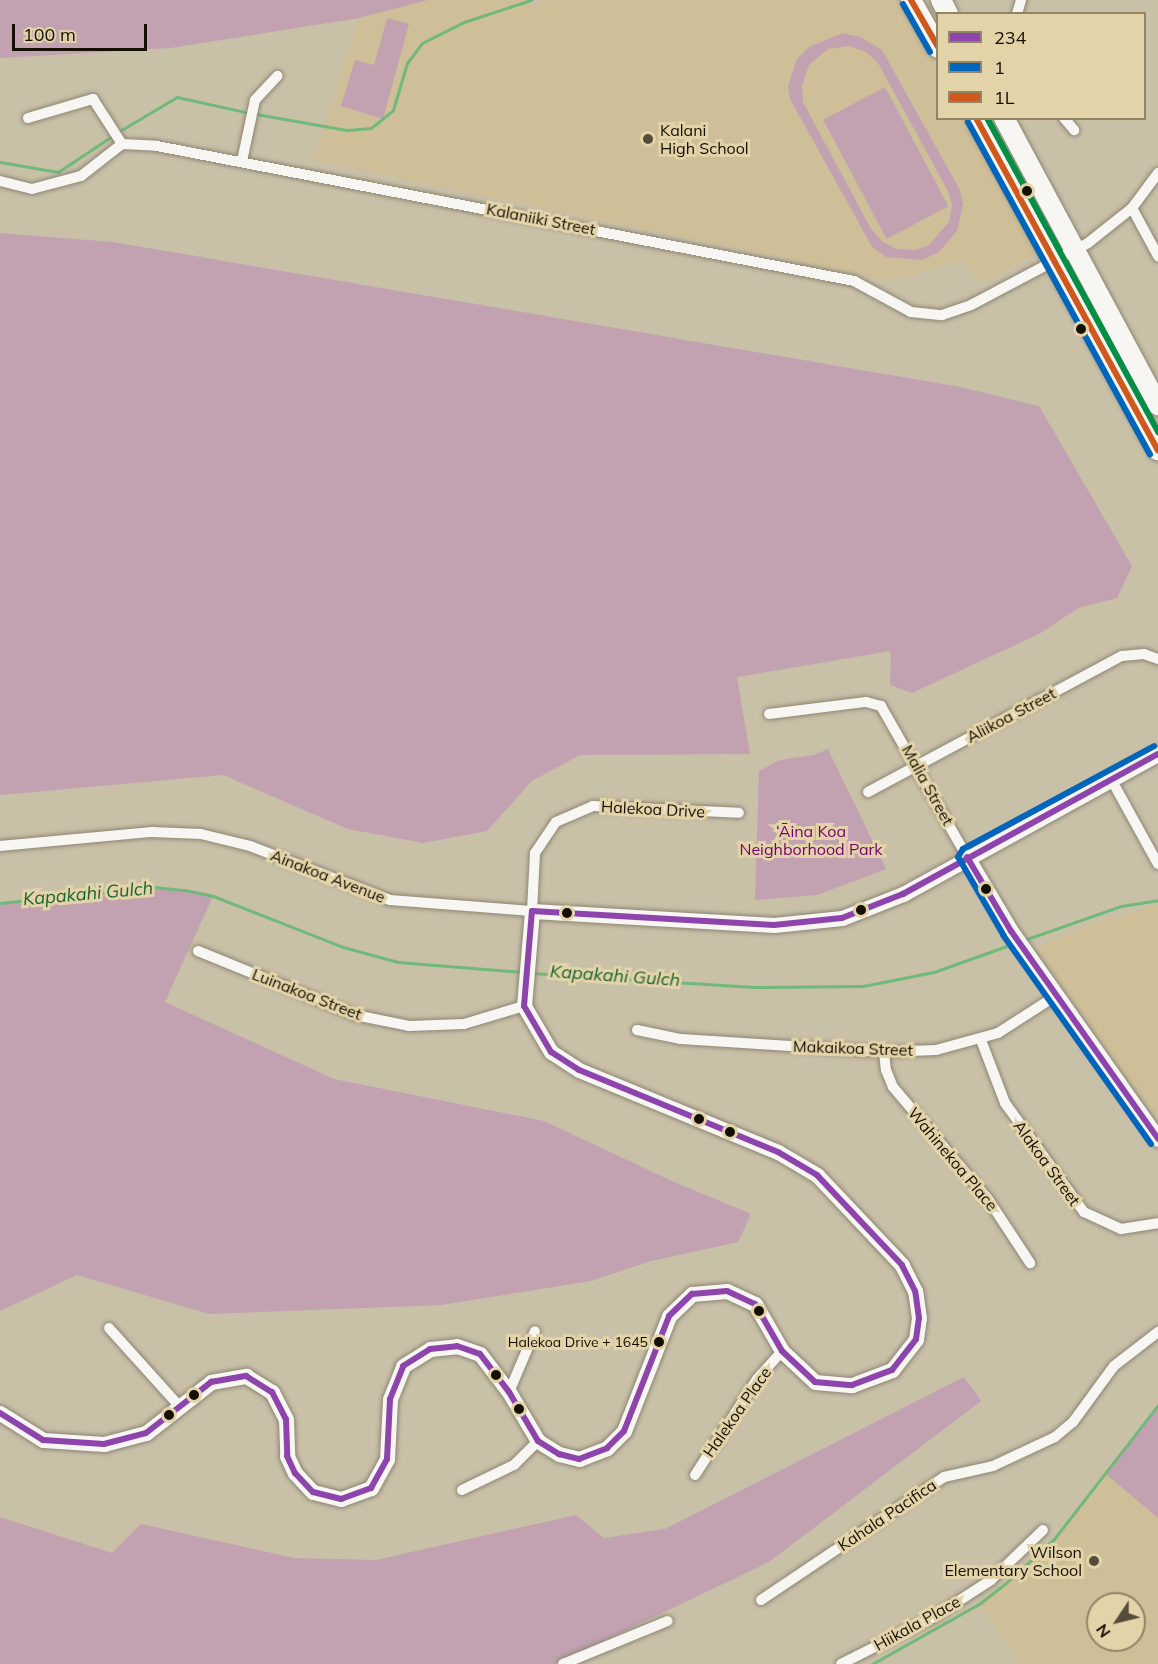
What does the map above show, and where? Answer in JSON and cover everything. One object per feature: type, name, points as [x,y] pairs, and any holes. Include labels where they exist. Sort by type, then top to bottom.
[{"type":"highway","points":[[911,0],[936,44]]},
{"type":"highway","points":[[977,120],[1158,451]]},
{"type":"highway","points":[[1005,120],[1158,405]]},
{"type":"street","points":[[242,161],[255,100],[277,76]]},
{"type":"street","points":[[0,181],[32,189],[81,176],[122,144],[93,99],[28,118]]},
{"type":"street","points":[[1066,120],[1074,130]]},
{"type":"street","name":"Kalaniiki Street","points":[[122,144],[157,146],[242,161],[854,281],[911,312],[942,315],[971,305],[1054,262],[1113,226],[1132,208],[1158,173]]},
{"type":"street","points":[[1132,208],[1158,256]]},
{"type":"street","name":"Aliikoa Street","points":[[868,792],[1122,656],[1144,654],[1158,659]]},
{"type":"street","name":"Malia Street","points":[[768,714],[877,704],[888,713],[967,857],[1023,950],[1158,1139]]},
{"type":"street","name":"Ainakoa Avenue","points":[[0,846],[152,832],[188,833],[250,846],[390,900],[774,925],[818,923],[882,904],[1158,754]]},
{"type":"street","points":[[1111,779],[1158,864]]},
{"type":"street","name":"Halekoa Drive","points":[[524,1006],[535,853],[556,822],[593,806],[740,813]]},
{"type":"street","name":"Luinakoa Street","points":[[198,951],[355,1015],[409,1026],[464,1024],[524,1006]]},
{"type":"street","name":"Makaikoa Street","points":[[637,1030],[681,1039],[884,1052],[936,1050],[981,1040],[1017,1024],[1056,995]]},
{"type":"street","points":[[0,1413],[43,1440],[104,1444],[146,1433],[181,1408],[211,1382],[246,1376],[272,1392],[286,1419],[287,1456],[295,1473],[313,1492],[341,1499],[371,1488],[387,1459],[390,1399],[403,1366],[430,1349],[457,1346],[480,1354],[509,1392],[538,1441],[559,1454],[579,1459],[607,1448],[624,1431],[669,1316],[692,1294],[727,1291],[755,1304],[782,1351],[815,1382],[852,1385],[892,1370],[916,1339],[919,1318],[915,1291],[902,1265],[816,1174],[778,1152],[579,1070],[551,1052],[524,1006]]},
{"type":"street","name":"Alakoa Street","points":[[981,1040],[1005,1103],[1084,1212],[1121,1229],[1158,1223]]},
{"type":"street","name":"Wahinekoa Place","points":[[884,1052],[886,1070],[893,1087],[988,1199],[1030,1263]]},
{"type":"street","points":[[109,1328],[181,1408]]},
{"type":"street","points":[[509,1392],[535,1331]]},
{"type":"street","name":"Kahala Pacifica","points":[[761,1600],[944,1477],[1018,1457],[1055,1437],[1073,1422],[1114,1366],[1158,1332]]},
{"type":"street","name":"Halekoa Place","points":[[695,1475],[758,1379],[782,1351]]},
{"type":"street","points":[[462,1490],[514,1465],[538,1441]]},
{"type":"street","name":"Hiikala Place","points":[[841,1664],[934,1617],[991,1580],[1043,1530]]},
{"type":"street","points":[[563,1664],[668,1621]]},
{"type":"shaded area","name":"Kalani High School","points":[[428,0],[530,0],[534,5],[549,0],[900,0],[936,67],[936,120],[965,120],[1038,253],[981,284],[963,260],[892,281],[313,160],[359,18]]},
{"type":"shaded area","points":[[1158,905],[1158,1121],[1036,948],[1087,925]]},
{"type":"shaded area","name":"Wilson Elementary School","points":[[1106,1474],[1158,1518],[1158,1664],[1022,1664],[979,1604],[1054,1539]]},
{"type":"green space","points":[[0,0],[428,0],[359,18],[171,48],[0,58]]},
{"type":"green space","points":[[387,18],[409,24],[383,119],[341,106],[355,60],[374,65]]},
{"type":"green space","points":[[842,33],[860,37],[882,50],[960,190],[963,205],[957,231],[939,252],[922,260],[886,257],[872,247],[790,99],[788,86],[797,59],[809,47]],"holes":[[[849,46],[866,52],[878,63],[948,191],[952,205],[949,222],[929,245],[915,250],[897,249],[883,242],[871,229],[803,102],[802,86],[809,65],[828,49]]]},
{"type":"green space","points":[[885,87],[948,206],[887,239],[823,120]]},
{"type":"green space","points":[[0,233],[113,242],[960,387],[1039,406],[1132,566],[1117,598],[1078,608],[1039,634],[912,693],[890,685],[891,651],[737,677],[750,754],[580,755],[532,781],[487,831],[423,843],[348,829],[223,775],[0,795]]},
{"type":"green space","name":"‘Āina Koa Neighborhood Park","points":[[828,749],[886,869],[817,895],[755,900],[759,771],[780,760],[814,755]]},
{"type":"green space","points":[[154,887],[213,896],[165,1002],[334,1079],[544,1121],[672,1181],[751,1214],[738,1242],[651,1261],[591,1281],[441,1305],[209,1314],[77,1275],[0,1311],[0,903]]},
{"type":"green space","points":[[964,1377],[981,1401],[769,1562],[555,1664],[0,1664],[0,1517],[112,1553],[141,1524],[294,1558],[376,1560],[576,1515],[604,1538],[665,1529]]},
{"type":"green space","points":[[1158,1405],[1158,1518],[1106,1474]]},
{"type":"waterway","points":[[256,114],[347,130],[371,128],[393,110],[407,63],[422,43],[464,22],[531,0]]},
{"type":"waterway","points":[[118,132],[177,97],[250,113]]},
{"type":"waterway","points":[[0,162],[58,172],[112,136]]},
{"type":"waterway","name":"Kapakahi Gulch","points":[[0,903],[154,887],[185,890],[213,896],[343,947],[398,962],[521,972]]},
{"type":"waterway","name":"Kapakahi Gulch","points":[[1024,940],[1121,906],[1158,900]]},
{"type":"waterway","name":"Kapakahi Gulch","points":[[531,973],[754,987],[863,986],[934,972],[1015,943]]},
{"type":"waterway","points":[[872,1664],[979,1604],[1006,1583],[1054,1539],[1158,1405]]},
{"type":"transit line","name":"1L","points":[[911,0],[936,44]]},
{"type":"transit line","name":"1","points":[[903,4],[930,52]]},
{"type":"transit line","name":"1L","points":[[977,120],[1158,451]]},
{"type":"transit line","points":[[988,120],[1158,432]]},
{"type":"transit line","name":"1","points":[[968,122],[1150,455]]},
{"type":"transit line","name":"1","points":[[1151,1144],[1004,936],[958,857],[963,849],[1154,746]]},
{"type":"transit line","name":"234","points":[[0,1413],[43,1440],[104,1444],[146,1433],[211,1382],[246,1376],[272,1392],[286,1419],[287,1456],[295,1473],[313,1492],[341,1499],[371,1488],[387,1459],[390,1399],[403,1366],[430,1349],[457,1346],[480,1354],[509,1392],[538,1441],[559,1454],[579,1459],[607,1448],[624,1431],[669,1316],[692,1294],[727,1291],[755,1304],[782,1351],[815,1382],[852,1385],[892,1370],[916,1339],[919,1318],[915,1291],[902,1265],[817,1175],[778,1152],[579,1070],[551,1052],[524,1006],[532,911],[774,925],[842,918],[903,894],[1158,754]]},
{"type":"transit line","name":"234","points":[[967,857],[1011,931],[1158,1139]]},
{"type":"place","name":"Kalani High School","points":[[648,139]]},
{"type":"place","name":"Halekoa Drive + 1645","points":[[659,1342]]},
{"type":"place","name":"Wilson Elementary School","points":[[1094,1561]]}]
